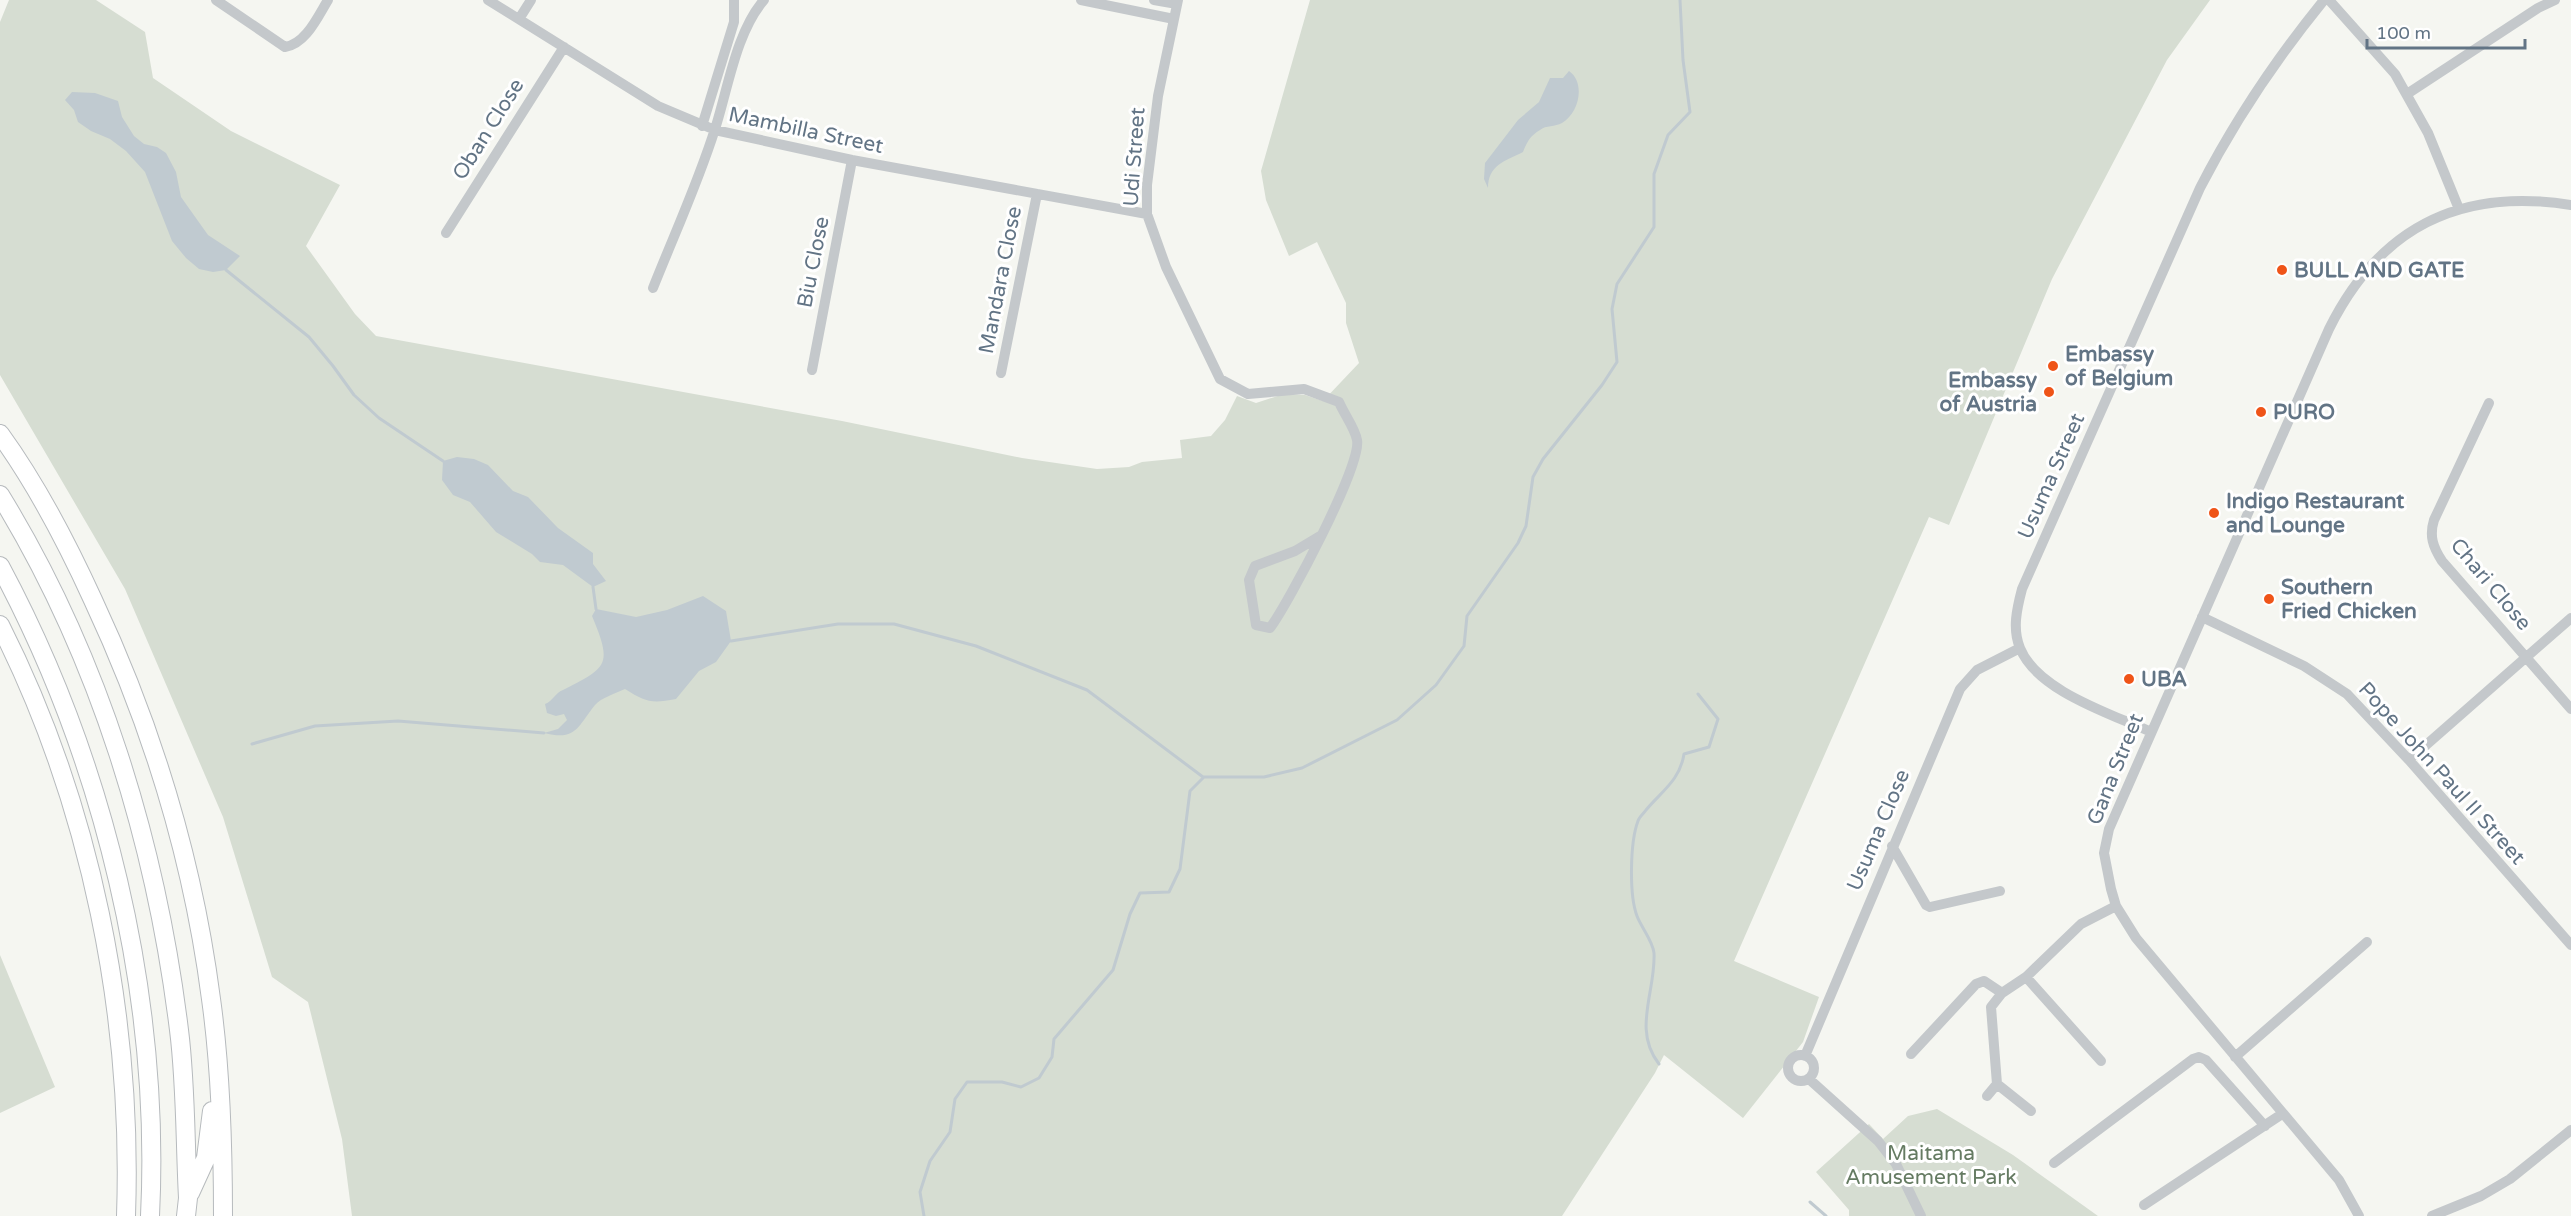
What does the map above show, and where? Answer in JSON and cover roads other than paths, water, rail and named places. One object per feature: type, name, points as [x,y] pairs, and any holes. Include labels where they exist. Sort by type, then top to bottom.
[{"type":"highway","points":[[0,434],[45,505],[74,558],[127,673],[178,831],[195,901],[212,1000],[223,1140],[224,1216]]},
{"type":"highway","points":[[0,495],[55,594],[115,744],[136,812],[154,882],[179,1031],[187,1207]]},
{"type":"highway","points":[[0,566],[36,636],[59,693],[101,815],[122,893],[136,976],[150,1108],[152,1179],[150,1216]]},
{"type":"highway","points":[[0,625],[24,677],[60,773],[93,882],[114,990],[126,1160],[126,1216]]},
{"type":"highway","points":[[187,1207],[206,1158],[216,1053]]},
{"type":"highway","points":[[121,1069],[144,1149],[150,1180],[150,1216]]},
{"type":"street","points":[[216,0],[285,47],[294,46],[302,39],[328,0]]},
{"type":"street","name":"Mambilla Street","points":[[488,0],[658,106],[702,126],[852,160],[1148,214]]},
{"type":"street","points":[[519,20],[531,0]]},
{"type":"street","points":[[702,126],[734,22],[734,0]]},
{"type":"street","points":[[653,288],[715,130],[747,27],[756,9],[764,0]]},
{"type":"street","points":[[1081,0],[1174,19]]},
{"type":"street","points":[[1154,0],[1177,2]]},
{"type":"street","name":"Usuma Street","points":[[2151,732],[2049,682],[2035,671],[2020,648],[2016,622],[2022,589],[2200,188],[2228,134],[2254,93],[2324,0]]},
{"type":"street","points":[[2329,0],[2379,55],[2407,94],[2428,133],[2459,209]]},
{"type":"street","points":[[2407,94],[2538,8],[2555,0]]},
{"type":"street","name":"Udi Street","points":[[1177,2],[1152,128],[1148,214],[1166,267],[1220,379],[1248,394],[1304,389],[1339,402],[1357,441],[1351,469],[1320,536]]},
{"type":"street","name":"Oban Close","points":[[446,232],[564,47]]},
{"type":"street","name":"Biu Close","points":[[812,370],[852,160]]},
{"type":"street","name":"Mandara Close","points":[[1001,373],[1037,194]]},
{"type":"street","name":"Gana Street","points":[[2359,1216],[2339,1180],[2136,938],[2116,906],[2104,853],[2109,829],[2329,329],[2346,298],[2363,274],[2422,223],[2459,209],[2504,202],[2554,202],[2571,205]]},
{"type":"street","name":"Chari Close","points":[[2489,403],[2434,520],[2431,537],[2442,561],[2571,709]]},
{"type":"street","points":[[1320,536],[1273,624],[1270,628],[1256,626],[1249,580],[1255,566],[1295,550],[1320,536]]},
{"type":"street","name":"Pope John Paul II Street","points":[[2202,617],[2328,680],[2364,711],[2571,945]]},
{"type":"street","points":[[2409,760],[2571,618]]},
{"type":"street","name":"Usuma Close","points":[[1921,1216],[1896,1164],[1878,1142],[1809,1079],[1800,1081],[1792,1077],[1788,1070],[1790,1061],[1797,1056],[1805,1056],[1960,689],[1977,670],[2020,648]]},
{"type":"street","points":[[1892,846],[1926,905],[1930,907],[2000,891]]},
{"type":"street","points":[[1987,1096],[1997,1084],[1991,1007],[2002,993],[2026,977],[2081,924],[2116,906]]},
{"type":"street","points":[[2235,1057],[2367,942]]},
{"type":"street","points":[[2026,977],[2101,1061]]},
{"type":"street","points":[[1911,1054],[1976,984],[1984,981],[2002,993]]},
{"type":"street","points":[[1805,1056],[1812,1062],[1814,1071],[1809,1079]]},
{"type":"street","points":[[2054,1164],[2193,1059],[2199,1057],[2206,1060],[2265,1126]]},
{"type":"street","points":[[1997,1084],[2031,1111]]},
{"type":"street","points":[[2144,1204],[2282,1114]]},
{"type":"street","points":[[2432,1216],[2481,1196],[2510,1179],[2571,1130]]},
{"type":"waterway","points":[[924,1216],[920,1192],[930,1161],[950,1132],[955,1099],[967,1082],[1002,1082],[1021,1087],[1039,1078],[1052,1057],[1054,1039],[1113,970],[1130,914],[1140,893],[1169,892],[1180,869],[1190,791],[1204,777],[1264,777],[1302,768],[1397,720],[1436,685],[1464,646],[1467,616],[1518,543],[1526,526],[1533,477],[1543,459],[1602,385],[1617,362],[1612,309],[1617,284],[1654,227],[1654,174],[1668,135],[1690,112],[1683,60],[1680,0]]},
{"type":"waterway","points":[[226,270],[309,337],[354,395],[379,418],[443,461]]},
{"type":"waterway","points":[[593,587],[596,609]]},
{"type":"waterway","points":[[731,641],[838,624],[894,624],[976,646],[1087,690],[1203,777]]},
{"type":"waterway","points":[[1659,1064],[1651,1051],[1647,1038],[1647,1010],[1654,953],[1634,907],[1633,842],[1639,818],[1670,785],[1679,771],[1684,754],[1709,747],[1718,719],[1698,694]]},
{"type":"waterway","points":[[252,744],[315,726],[398,721],[544,733]]},
{"type":"waterway","points":[[1810,1202],[1826,1216]]},
{"type":"place","name":"BULL AND GATE","points":[[2282,270]]},
{"type":"place","name":"Embassy of Belgium","points":[[2053,366]]},
{"type":"place","name":"Embassy of Austria","points":[[2049,392]]},
{"type":"place","name":"PURO","points":[[2261,412]]},
{"type":"place","name":"Indigo Restaurant and Lounge","points":[[2214,513]]},
{"type":"place","name":"Southern Fried Chicken","points":[[2269,599]]},
{"type":"place","name":"UBA","points":[[2129,679]]},
{"type":"park label","name":"Maitama Amusement Park","points":[[1931,1165]]}]
